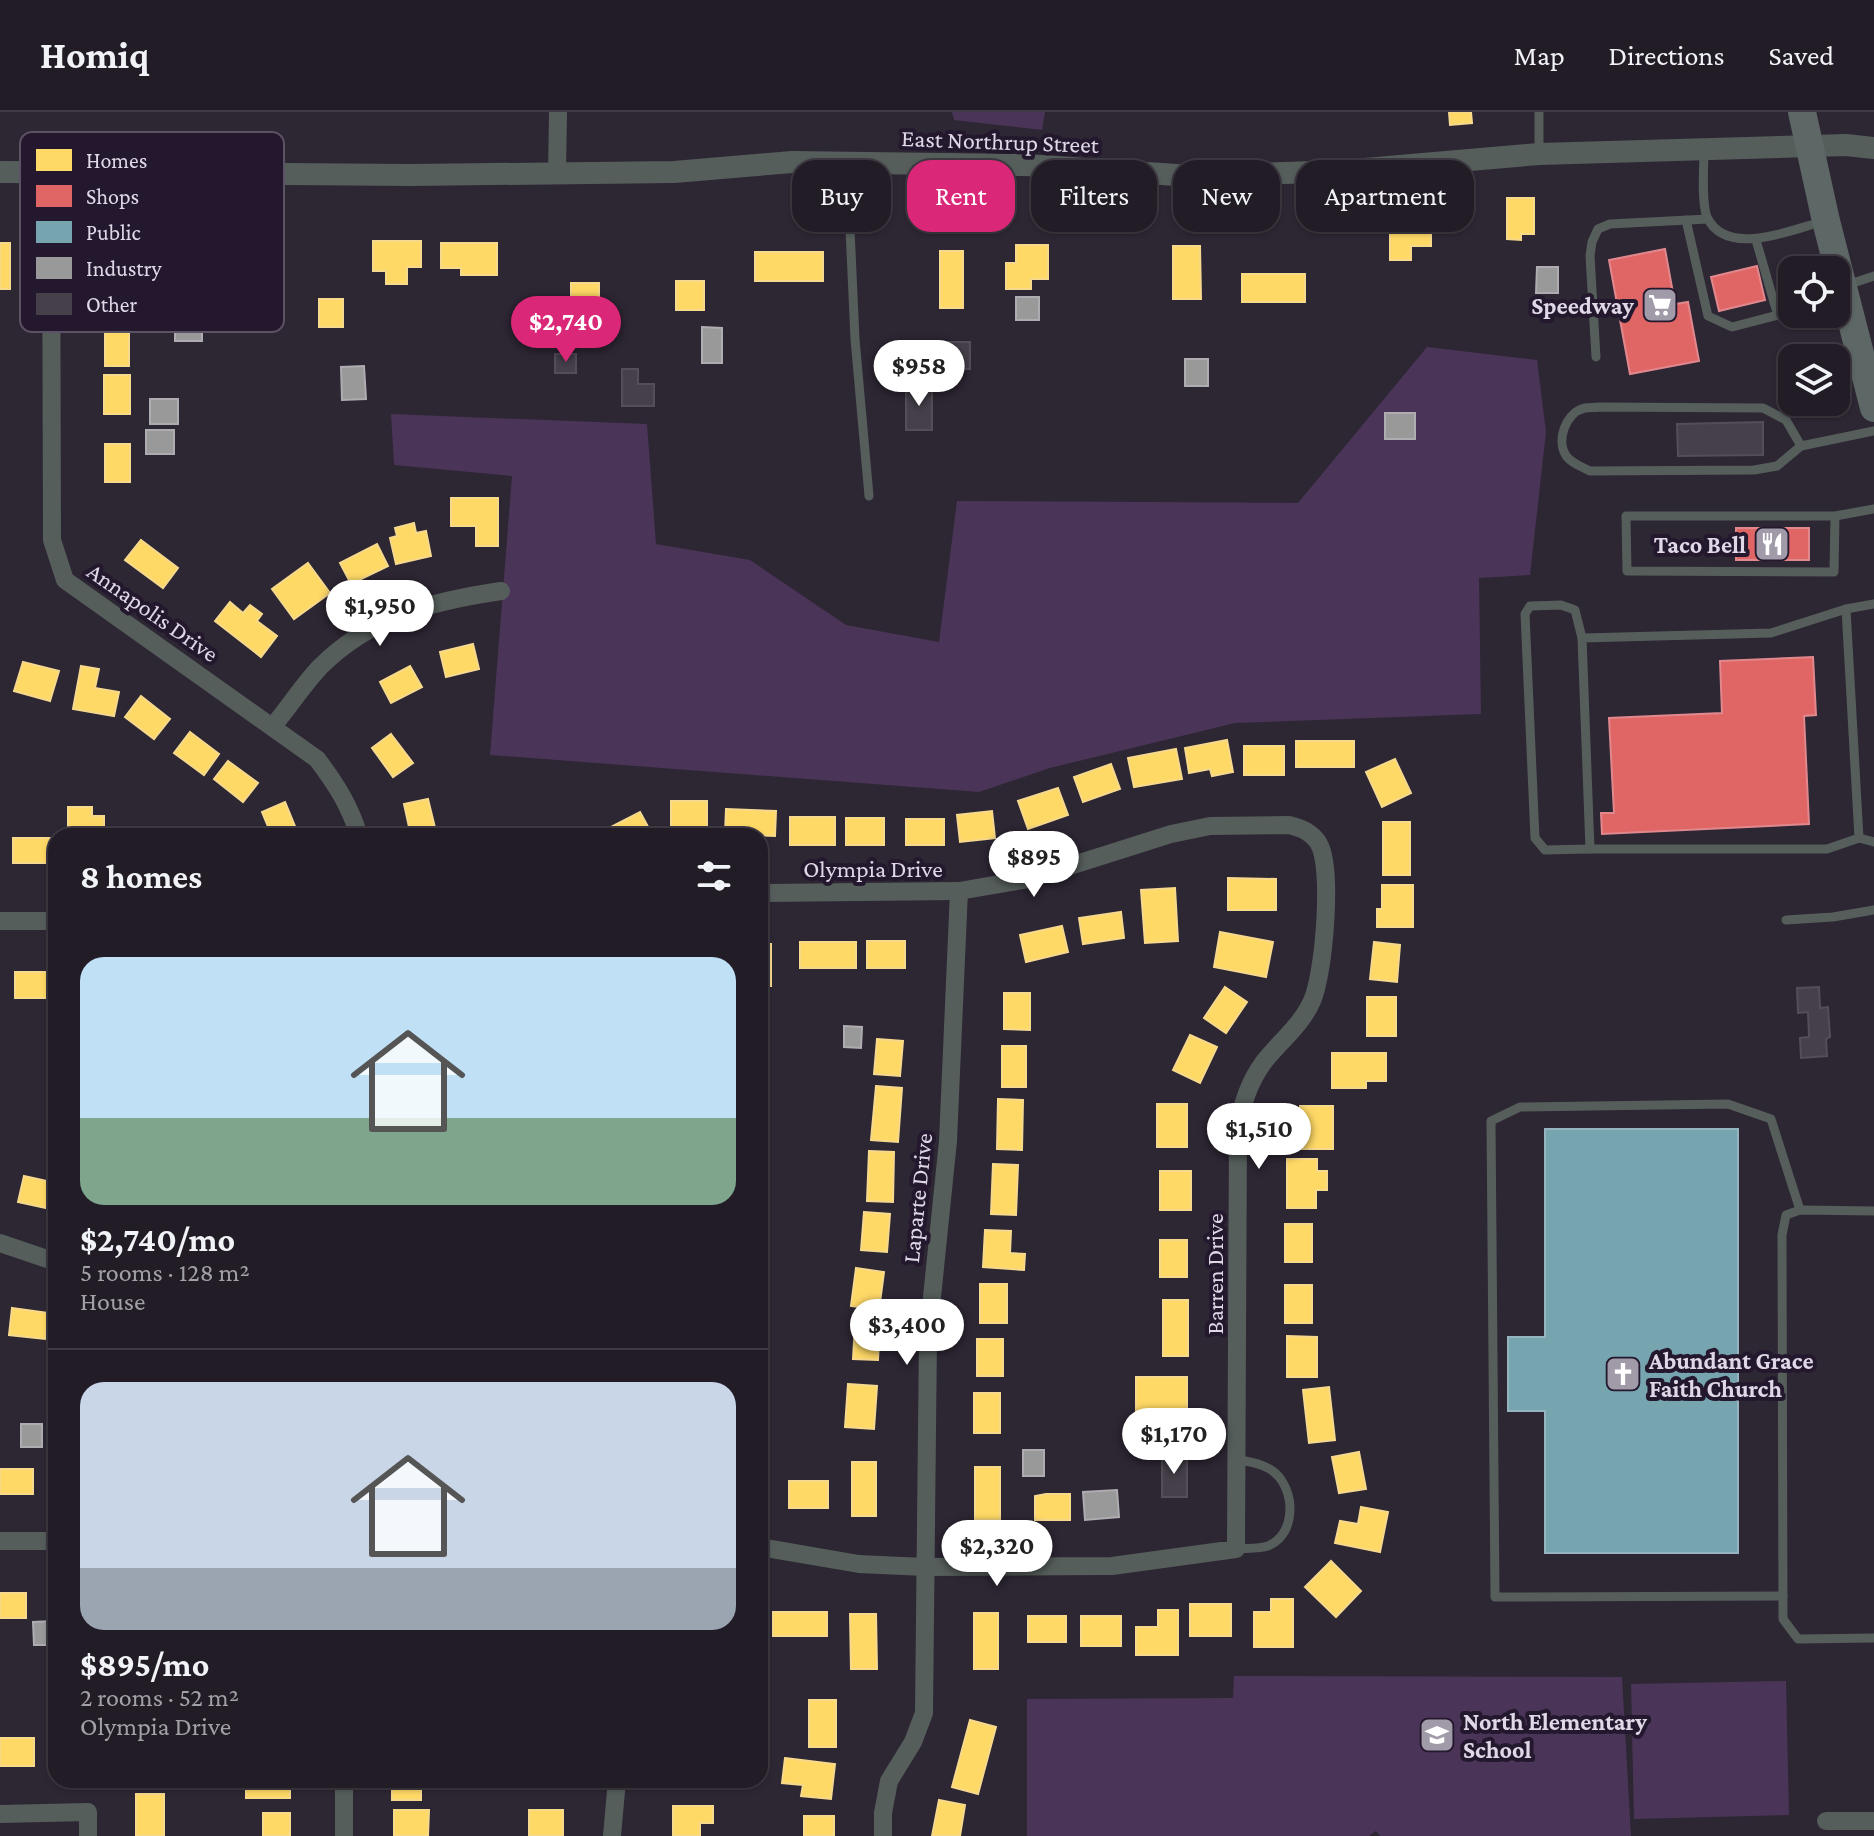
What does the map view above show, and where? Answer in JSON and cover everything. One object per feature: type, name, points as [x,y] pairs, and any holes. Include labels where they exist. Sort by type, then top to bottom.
[{"type":"main road","points":[[1802,112],[1833,256]]},
{"type":"main road","points":[[1850,328],[1874,408]]},
{"type":"street","points":[[557,174],[558,112]]},
{"type":"street","name":"East Northrup Street","points":[[891,163],[1025,165],[1192,176],[1342,171],[1539,154],[1846,145],[1874,148]]},
{"type":"street","name":"East Northrup Street","points":[[284,174],[674,172],[792,162]]},
{"type":"street","name":"Annapolis Drive","points":[[51,332],[52,540],[65,580],[317,759],[339,788],[357,828]]},
{"type":"street","points":[[273,726],[319,668],[351,640],[415,609],[447,599],[501,591]]},
{"type":"street","name":"Olympia Drive","points":[[768,893],[959,891],[1029,879],[1171,834],[1210,826],[1289,825],[1312,835]]},
{"type":"street","name":"Barren Drive","points":[[1236,1549],[1238,1131],[1241,1107],[1251,1083],[1301,1020],[1320,977],[1324,949],[1324,859],[1312,835]]},
{"type":"street","name":"Laparte Drive","points":[[883,1836],[883,1813],[889,1781],[913,1742],[924,1713],[928,1336],[949,1127],[959,891]]},
{"type":"street","points":[[0,921],[48,921]]},
{"type":"street","points":[[0,1243],[48,1259]]},
{"type":"street","points":[[0,1541],[48,1541]]},
{"type":"street","points":[[768,1548],[859,1564],[925,1567],[1112,1566],[1236,1549]]},
{"type":"street","points":[[344,1788],[344,1836]]},
{"type":"street","points":[[612,1836],[616,1788]]},
{"type":"street","points":[[0,1814],[88,1812],[88,1836]]},
{"type":"street","points":[[1826,1821],[1874,1821]]},
{"type":"lane","points":[[1539,112],[1539,154]]},
{"type":"lane","points":[[1704,149],[1705,208],[1715,228],[1726,234],[1756,240],[1826,221]]},
{"type":"lane","points":[[1596,357],[1590,256],[1598,229],[1610,224],[1708,219]]},
{"type":"lane","points":[[1686,220],[1708,316],[1732,327],[1778,315]]},
{"type":"lane","points":[[850,232],[855,339],[869,496]]},
{"type":"lane","points":[[1756,240],[1772,300],[1778,311]]},
{"type":"lane","points":[[1850,292],[1874,276]]},
{"type":"lane","points":[[1801,446],[1786,420],[1763,408],[1629,407],[1583,408],[1570,418],[1563,429],[1562,446],[1566,456],[1576,465],[1590,471],[1754,470],[1777,466],[1801,446],[1874,431]]},
{"type":"lane","points":[[1835,516],[1834,572],[1627,571],[1626,516],[1835,516],[1874,509]]},
{"type":"lane","points":[[1582,638],[1771,633],[1846,609],[1874,604]]},
{"type":"lane","points":[[1590,849],[1582,638],[1575,610],[1561,605],[1530,606],[1525,614],[1535,838],[1545,850],[1827,849],[1859,838],[1874,842]]},
{"type":"lane","points":[[1846,609],[1859,838]]},
{"type":"lane","points":[[1786,920],[1874,910]]},
{"type":"lane","points":[[1783,1596],[1495,1597],[1491,1121],[1520,1107],[1728,1104],[1771,1119],[1800,1210]]},
{"type":"lane","points":[[1874,1211],[1800,1210],[1786,1215],[1782,1235],[1783,1619],[1798,1639],[1874,1638]]},
{"type":"lane","points":[[1236,1549],[1268,1546],[1287,1529],[1292,1505],[1281,1479],[1259,1463],[1238,1460]]},
{"type":"shaded area","points":[[952,112],[1045,112],[1042,130],[954,120]]},
{"type":"shaded area","points":[[1427,347],[1537,360],[1546,432],[1530,575],[1479,578],[1481,714],[1235,723],[1050,768],[979,792],[490,755],[512,476],[394,465],[391,414],[647,424],[656,544],[750,560],[846,625],[939,642],[957,501],[1298,503]]},
{"type":"shaded area","name":"North Elementary School","points":[[1234,1676],[1622,1677],[1631,1836],[1380,1836],[1376,1831],[1369,1836],[1027,1836],[1027,1699],[1233,1698]]},
{"type":"shaded area","points":[[1786,1681],[1789,1815],[1634,1819],[1631,1684]]},
{"type":"building: Homes","points":[[1449,112],[1471,112],[1472,123],[1450,125]]},
{"type":"building: Homes","points":[[1507,198],[1534,198],[1534,234],[1521,234],[1521,240],[1507,239]]},
{"type":"building: Homes","points":[[1390,232],[1431,232],[1431,246],[1411,246],[1411,260],[1390,260]]},
{"type":"building: Homes","points":[[373,241],[421,241],[421,267],[407,267],[407,284],[386,284],[386,271],[373,271]]},
{"type":"building: Homes","points":[[0,243],[10,243],[10,289],[0,289]]},
{"type":"building: Homes","points":[[441,243],[497,243],[497,275],[461,275],[461,268],[441,268]]},
{"type":"building: Homes","points":[[1016,245],[1048,245],[1048,279],[1031,279],[1031,289],[1006,289],[1006,263],[1016,263]]},
{"type":"building: Homes","points":[[1173,246],[1200,246],[1201,299],[1173,299]]},
{"type":"building: Homes","points":[[940,251],[963,251],[963,308],[940,308]]},
{"type":"building: Homes","points":[[755,252],[823,252],[823,281],[755,281]]},
{"type":"building: Homes","points":[[1242,274],[1305,274],[1305,302],[1242,302]]},
{"type":"building: Homes","points":[[676,281],[704,281],[704,310],[676,310]]},
{"type":"building: Homes","points":[[571,283],[599,283],[599,324],[571,324]]},
{"type":"building: Homes","points":[[319,299],[343,299],[343,327],[319,327]]},
{"type":"building: Homes","points":[[105,332],[129,332],[129,366],[105,366]]},
{"type":"building: Homes","points":[[104,375],[130,375],[130,414],[104,414]]},
{"type":"building: Homes","points":[[105,444],[130,444],[130,482],[105,482]]},
{"type":"building: Homes","points":[[451,498],[498,498],[498,546],[476,546],[476,526],[451,526]]},
{"type":"building: Homes","points":[[414,523],[416,533],[426,531],[431,556],[396,564],[390,538],[397,536],[395,528]]},
{"type":"building: Homes","points":[[141,540],[178,568],[163,588],[125,560]]},
{"type":"building: Homes","points":[[377,544],[388,566],[351,584],[340,563]]},
{"type":"building: Homes","points":[[308,563],[330,593],[294,619],[272,589]]},
{"type":"building: Homes","points":[[230,602],[243,613],[250,605],[262,614],[257,621],[277,636],[261,657],[215,621]]},
{"type":"building: Homes","points":[[473,644],[479,669],[446,677],[440,652]]},
{"type":"building: Homes","points":[[23,662],[59,671],[50,701],[14,691]]},
{"type":"building: Homes","points":[[81,666],[99,669],[95,688],[119,692],[114,716],[73,709]]},
{"type":"building: Homes","points":[[410,666],[422,687],[391,703],[380,682]]},
{"type":"building: Homes","points":[[141,696],[170,719],[154,739],[125,717]]},
{"type":"building: Homes","points":[[190,732],[219,754],[204,775],[174,753]]},
{"type":"building: Homes","points":[[391,734],[413,763],[393,777],[372,748]]},
{"type":"building: Homes","points":[[1227,740],[1233,772],[1212,776],[1210,769],[1189,773],[1185,748]]},
{"type":"building: Homes","points":[[1296,741],[1354,741],[1354,767],[1296,767]]},
{"type":"building: Homes","points":[[1244,746],[1284,746],[1284,775],[1244,775]]},
{"type":"building: Homes","points":[[1176,749],[1182,779],[1134,787],[1128,758]]},
{"type":"building: Homes","points":[[1395,759],[1411,793],[1382,807],[1366,772]]},
{"type":"building: Homes","points":[[228,761],[258,783],[243,802],[214,779]]},
{"type":"building: Homes","points":[[1111,764],[1120,789],[1083,802],[1074,777]]},
{"type":"building: Homes","points":[[1058,788],[1068,815],[1028,829],[1018,801]]},
{"type":"building: Homes","points":[[428,799],[435,828],[409,828],[404,804]]},
{"type":"building: Homes","points":[[671,801],[707,801],[707,828],[671,828]]},
{"type":"building: Homes","points":[[285,802],[296,828],[269,828],[262,812]]},
{"type":"building: Homes","points":[[68,807],[92,807],[92,816],[104,816],[104,828],[68,828]]},
{"type":"building: Homes","points":[[726,809],[776,811],[775,836],[768,836],[768,828],[725,828]]},
{"type":"building: Homes","points":[[992,811],[995,838],[960,842],[957,815]]},
{"type":"building: Homes","points":[[640,812],[649,828],[609,828]]},
{"type":"building: Homes","points":[[790,817],[835,817],[835,845],[790,845]]},
{"type":"building: Homes","points":[[846,818],[884,818],[884,845],[846,845]]},
{"type":"building: Homes","points":[[906,819],[944,819],[944,845],[906,845]]},
{"type":"building: Homes","points":[[1383,822],[1410,822],[1410,875],[1383,875]]},
{"type":"building: Homes","points":[[13,838],[48,838],[48,863],[13,863]]},
{"type":"building: Homes","points":[[1228,878],[1276,879],[1276,910],[1228,910]]},
{"type":"building: Homes","points":[[1382,885],[1413,885],[1413,927],[1377,927],[1377,909],[1382,909]]},
{"type":"building: Homes","points":[[1175,888],[1178,941],[1145,943],[1141,890]]},
{"type":"building: Homes","points":[[1121,912],[1124,938],[1083,944],[1079,918]]},
{"type":"building: Homes","points":[[1062,926],[1068,952],[1026,962],[1020,935]]},
{"type":"building: Homes","points":[[1220,932],[1273,942],[1266,977],[1214,967]]},
{"type":"building: Homes","points":[[867,941],[905,941],[905,968],[867,968]]},
{"type":"building: Homes","points":[[800,942],[856,942],[856,968],[800,968]]},
{"type":"building: Homes","points":[[1374,942],[1400,945],[1397,982],[1370,979]]},
{"type":"building: Homes","points":[[768,944],[771,944],[771,986],[768,986]]},
{"type":"building: Homes","points":[[15,972],[48,972],[48,998],[15,998]]},
{"type":"building: Homes","points":[[1225,987],[1247,1002],[1226,1033],[1204,1018]]},
{"type":"building: Homes","points":[[1004,993],[1030,993],[1030,1030],[1004,1029]]},
{"type":"building: Homes","points":[[1367,997],[1396,997],[1396,1036],[1367,1036]]},
{"type":"building: Homes","points":[[1190,1035],[1217,1047],[1200,1083],[1173,1070]]},
{"type":"building: Homes","points":[[877,1039],[903,1041],[900,1076],[874,1074]]},
{"type":"building: Homes","points":[[1002,1046],[1026,1046],[1026,1087],[1002,1087]]},
{"type":"building: Homes","points":[[1332,1053],[1386,1053],[1386,1081],[1366,1081],[1366,1088],[1332,1088]]},
{"type":"building: Homes","points":[[876,1086],[902,1088],[898,1142],[871,1140]]},
{"type":"building: Homes","points":[[998,1099],[1023,1100],[1022,1150],[997,1149]]},
{"type":"building: Homes","points":[[1157,1104],[1187,1104],[1187,1147],[1157,1147]]},
{"type":"building: Homes","points":[[1300,1106],[1333,1106],[1333,1149],[1300,1149]]},
{"type":"building: Homes","points":[[869,1151],[894,1152],[893,1202],[867,1201]]},
{"type":"building: Homes","points":[[1287,1159],[1317,1159],[1317,1171],[1327,1171],[1327,1190],[1316,1190],[1316,1208],[1287,1208]]},
{"type":"building: Homes","points":[[993,1164],[1018,1165],[1016,1215],[991,1214]]},
{"type":"building: Homes","points":[[1160,1171],[1191,1171],[1191,1210],[1160,1210]]},
{"type":"building: Homes","points":[[24,1176],[48,1181],[48,1208],[18,1202]]},
{"type":"building: Homes","points":[[864,1212],[890,1214],[887,1252],[861,1250]]},
{"type":"building: Homes","points":[[1285,1224],[1312,1224],[1312,1262],[1285,1262]]},
{"type":"building: Homes","points":[[985,1230],[1011,1231],[1010,1253],[1025,1254],[1024,1270],[983,1267]]},
{"type":"building: Homes","points":[[1160,1240],[1187,1240],[1187,1277],[1160,1277]]},
{"type":"building: Homes","points":[[856,1268],[884,1272],[879,1310],[851,1306]]},
{"type":"building: Homes","points":[[980,1284],[1007,1284],[1007,1323],[980,1323]]},
{"type":"building: Homes","points":[[1285,1285],[1312,1285],[1312,1323],[1285,1323]]},
{"type":"building: Homes","points":[[1163,1300],[1188,1300],[1188,1356],[1163,1356]]},
{"type":"building: Homes","points":[[12,1308],[48,1313],[45,1339],[9,1335]]},
{"type":"building: Homes","points":[[855,1324],[880,1325],[878,1360],[853,1359]]},
{"type":"building: Homes","points":[[1287,1336],[1317,1337],[1317,1377],[1287,1377]]},
{"type":"building: Homes","points":[[977,1339],[1003,1339],[1003,1376],[977,1376]]},
{"type":"building: Homes","points":[[1136,1377],[1187,1377],[1187,1414],[1136,1414]]},
{"type":"building: Homes","points":[[848,1384],[877,1386],[874,1429],[845,1427]]},
{"type":"building: Homes","points":[[1329,1387],[1335,1440],[1309,1443],[1303,1390]]},
{"type":"building: Homes","points":[[974,1393],[1000,1393],[1000,1433],[974,1433]]},
{"type":"building: Homes","points":[[1359,1452],[1366,1489],[1339,1493],[1332,1457]]},
{"type":"building: Homes","points":[[852,1462],[876,1462],[876,1516],[852,1516]]},
{"type":"building: Homes","points":[[975,1467],[1000,1467],[1000,1520],[975,1520]]},
{"type":"building: Homes","points":[[0,1469],[33,1469],[33,1494],[0,1494]]},
{"type":"building: Homes","points":[[789,1481],[828,1481],[828,1508],[789,1508]]},
{"type":"building: Homes","points":[[1070,1494],[1070,1520],[1035,1520],[1035,1496]]},
{"type":"building: Homes","points":[[1361,1507],[1388,1512],[1380,1552],[1335,1543],[1340,1521],[1358,1524]]},
{"type":"building: Homes","points":[[1331,1561],[1361,1591],[1336,1617],[1305,1587]]},
{"type":"building: Homes","points":[[0,1593],[26,1593],[26,1618],[0,1618]]},
{"type":"building: Homes","points":[[1271,1599],[1293,1599],[1293,1647],[1254,1647],[1254,1612],[1271,1612]]},
{"type":"building: Homes","points":[[1190,1604],[1231,1604],[1231,1636],[1190,1636]]},
{"type":"building: Homes","points":[[1158,1610],[1178,1610],[1178,1655],[1136,1655],[1136,1627],[1158,1627]]},
{"type":"building: Homes","points":[[773,1612],[827,1612],[827,1636],[773,1636]]},
{"type":"building: Homes","points":[[974,1613],[998,1613],[998,1669],[974,1669]]},
{"type":"building: Homes","points":[[850,1614],[876,1614],[877,1669],[851,1669]]},
{"type":"building: Homes","points":[[1028,1616],[1066,1616],[1066,1642],[1028,1642]]},
{"type":"building: Homes","points":[[1081,1616],[1121,1616],[1121,1646],[1081,1646]]},
{"type":"building: Homes","points":[[809,1700],[836,1700],[836,1747],[809,1747]]},
{"type":"building: Homes","points":[[970,1720],[996,1727],[978,1794],[952,1787]]},
{"type":"building: Homes","points":[[0,1738],[34,1738],[34,1766],[0,1766]]},
{"type":"building: Homes","points":[[785,1758],[835,1764],[831,1799],[801,1796],[803,1785],[782,1783]]},
{"type":"building: Homes","points":[[246,1788],[290,1788],[290,1798],[246,1798]]},
{"type":"building: Homes","points":[[392,1788],[421,1788],[421,1800],[392,1800]]},
{"type":"building: Homes","points":[[136,1794],[164,1794],[164,1836],[136,1836]]},
{"type":"building: Homes","points":[[939,1800],[965,1805],[960,1836],[932,1836]]},
{"type":"building: Homes","points":[[673,1806],[713,1806],[713,1823],[700,1823],[700,1836],[673,1836]]},
{"type":"building: Homes","points":[[394,1810],[429,1810],[428,1836],[394,1836]]},
{"type":"building: Homes","points":[[529,1810],[563,1810],[563,1836],[529,1836]]},
{"type":"building: Homes","points":[[263,1813],[290,1813],[290,1836],[263,1836]]},
{"type":"building: Homes","points":[[804,1816],[834,1816],[834,1836],[804,1836]]},
{"type":"building: Shops","points":[[1665,249],[1675,304],[1688,302],[1699,361],[1630,374],[1609,260]]},
{"type":"building: Shops","points":[[1757,266],[1765,300],[1719,311],[1711,277]]},
{"type":"building: Shops","name":"Taco Bell","points":[[1736,528],[1809,528],[1809,560],[1736,560]]},
{"type":"building: Shops","points":[[1813,657],[1816,715],[1804,716],[1809,824],[1602,834],[1601,813],[1614,813],[1609,718],[1722,713],[1720,661]]},
{"type":"building: Public","name":"Abundant Grace Faith Church","points":[[1545,1129],[1738,1129],[1738,1553],[1545,1553],[1545,1411],[1508,1411],[1508,1337],[1545,1337]]},
{"type":"building: Industry","points":[[1537,267],[1558,267],[1558,293],[1536,293]]},
{"type":"building: Industry","points":[[1016,297],[1039,297],[1039,320],[1016,320]]},
{"type":"building: Industry","points":[[702,327],[722,328],[722,363],[702,363]]},
{"type":"building: Industry","points":[[175,332],[202,332],[202,341],[175,341]]},
{"type":"building: Industry","points":[[1185,359],[1208,359],[1208,386],[1185,386]]},
{"type":"building: Industry","points":[[364,366],[366,399],[342,400],[341,367]]},
{"type":"building: Industry","points":[[150,399],[178,399],[178,424],[150,424]]},
{"type":"building: Industry","points":[[1385,413],[1415,413],[1415,439],[1385,439]]},
{"type":"building: Industry","points":[[146,430],[174,430],[174,454],[146,454]]},
{"type":"building: Industry","points":[[844,1026],[862,1027],[861,1048],[844,1047]]},
{"type":"building: Industry","points":[[21,1424],[42,1424],[42,1447],[21,1447]]},
{"type":"building: Industry","points":[[1023,1450],[1044,1450],[1044,1476],[1023,1476]]},
{"type":"building: Industry","points":[[1117,1490],[1119,1517],[1085,1520],[1083,1492]]},
{"type":"building: Industry","points":[[48,1621],[48,1645],[34,1645],[33,1622]]},
{"type":"building: Other","points":[[946,342],[970,342],[970,369],[946,369]]},
{"type":"building: Other","points":[[555,354],[576,354],[576,373],[555,373]]},
{"type":"building: Other","points":[[622,369],[638,369],[638,384],[654,384],[654,406],[622,406]]},
{"type":"building: Other","points":[[906,387],[932,387],[932,430],[906,430]]},
{"type":"building: Other","points":[[1763,422],[1763,455],[1678,456],[1677,424]]},
{"type":"building: Other","points":[[1819,987],[1820,1008],[1828,1007],[1830,1037],[1826,1039],[1827,1056],[1801,1058],[1800,1038],[1809,1037],[1808,1012],[1798,1013],[1797,988]]},
{"type":"building: Other","points":[[1162,1454],[1187,1454],[1187,1497],[1162,1497]]},
{"type":"place","name":"Speedway","points":[[1660,305]]},
{"type":"place","name":"Taco Bell","points":[[1772,544]]},
{"type":"place","name":"Abundant Grace Faith Church","points":[[1623,1374]]},
{"type":"place","name":"North Elementary School","points":[[1437,1735]]}]
